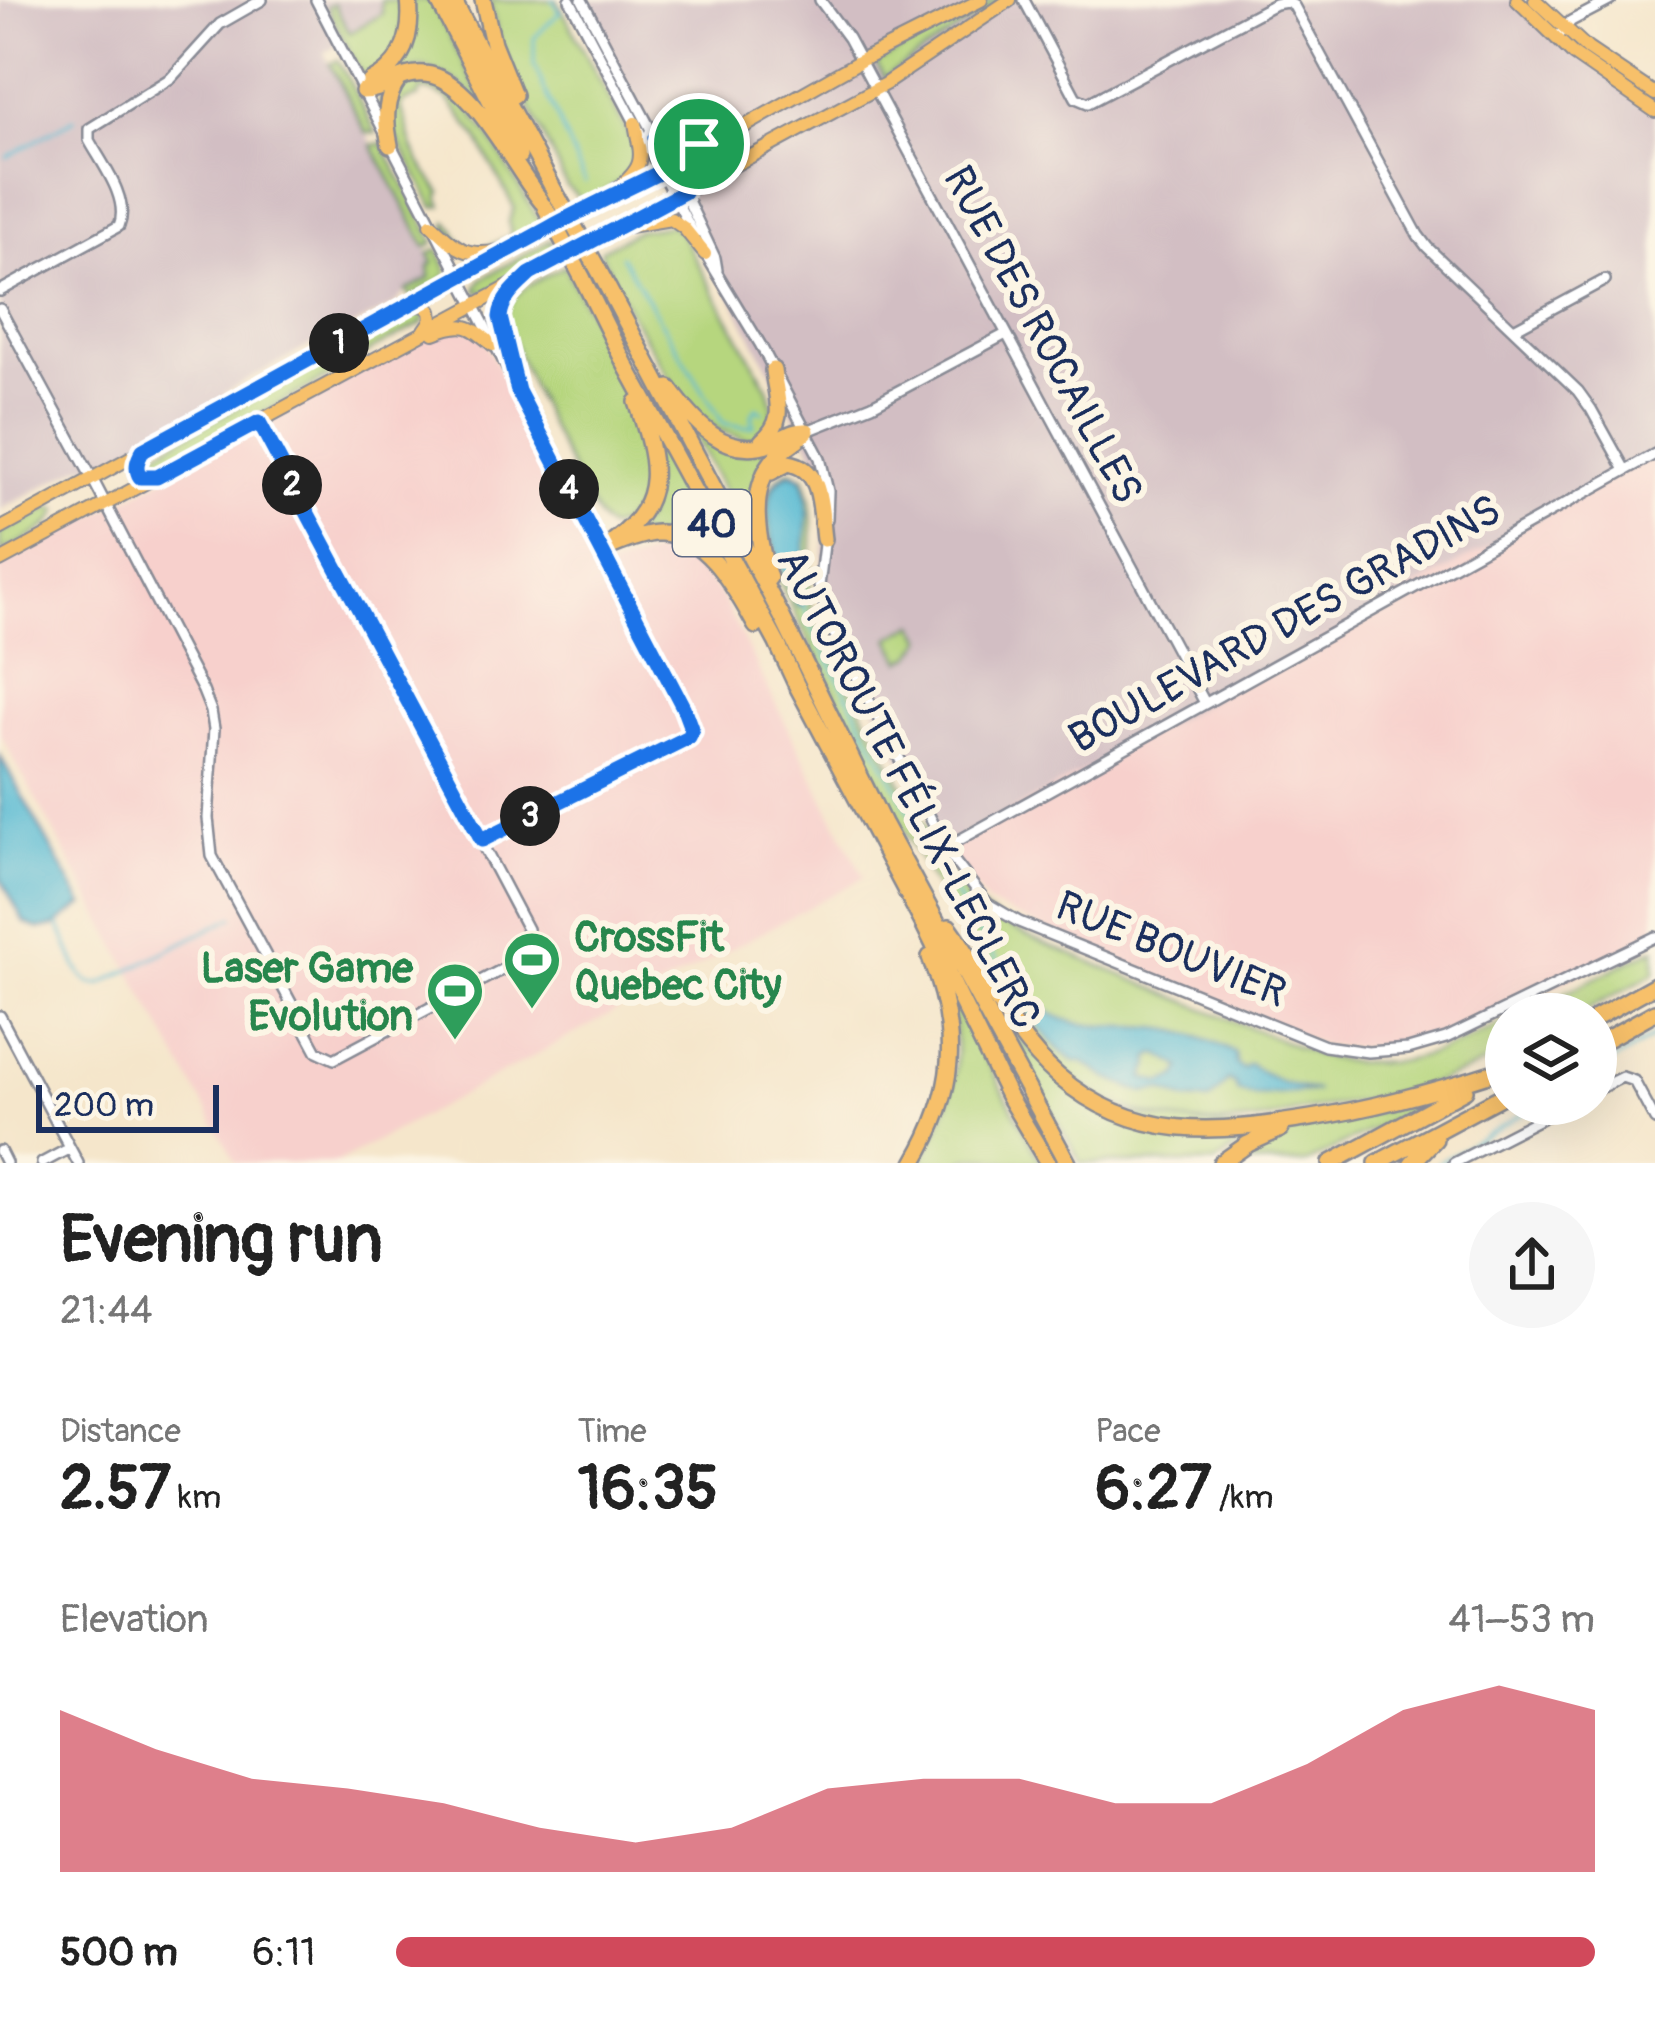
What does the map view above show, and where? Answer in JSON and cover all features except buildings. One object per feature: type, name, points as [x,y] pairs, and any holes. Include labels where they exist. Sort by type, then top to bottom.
[{"type":"highway","points":[[409,0],[408,45],[363,91],[372,92],[406,74],[438,76],[476,107],[547,200]]},
{"type":"highway","name":"AUTOROUTE FÉLIX-LECLERC","points":[[438,0],[547,200],[630,331],[781,615],[884,823],[1068,1163]]},
{"type":"highway","name":"AUTOROUTE FÉLIX-LECLERC","points":[[453,0],[534,149],[547,200]]},
{"type":"highway","points":[[483,0],[493,43],[534,149]]},
{"type":"highway","points":[[390,145],[388,100],[406,74]]},
{"type":"highway","name":"AUTOROUTE FÉLIX-LECLERC","points":[[590,273],[625,364],[777,643],[1009,1096],[1048,1163]]},
{"type":"highway","points":[[630,331],[691,417],[725,443],[749,448],[774,442],[794,430],[807,431]]},
{"type":"highway","points":[[602,550],[642,515],[652,488],[649,438],[625,364]]},
{"type":"highway","points":[[749,448],[768,436],[779,418],[773,370]]},
{"type":"highway","points":[[781,615],[760,549],[759,493],[780,452],[807,431]]},
{"type":"highway","points":[[764,478],[786,463],[808,470],[816,483],[824,539]]},
{"type":"highway","points":[[602,550],[657,533],[686,538],[727,579],[796,684]]},
{"type":"highway","points":[[857,768],[947,924],[1019,1033],[1058,1076],[1110,1109],[1183,1130],[1220,1131],[1403,1101],[1485,1074]]},
{"type":"highway","points":[[914,1163],[941,1109],[951,1054],[946,1006],[922,938],[924,926]]},
{"type":"highway","points":[[1617,1006],[1655,985]]},
{"type":"highway","points":[[1617,1033],[1655,1012]]},
{"type":"highway","points":[[1330,1163],[1485,1078]]},
{"type":"highway","points":[[1377,1163],[1485,1106]]},
{"type":"highway","points":[[1221,1163],[1248,1144],[1318,1117]]},
{"type":"highway","points":[[1412,1163],[1455,1122]]},
{"type":"main road","points":[[0,529],[512,248],[981,0]]},
{"type":"main road","points":[[0,561],[874,89],[1010,0]]},
{"type":"main road","points":[[1517,0],[1560,34],[1655,94]]},
{"type":"main road","points":[[1535,0],[1590,68],[1655,112]]},
{"type":"main road","points":[[603,201],[641,163],[635,123]]},
{"type":"main road","points":[[655,138],[680,148],[722,139]]},
{"type":"main road","points":[[616,229],[671,219],[705,254]]},
{"type":"main road","points":[[431,224],[471,255],[512,248]]},
{"type":"main road","points":[[518,391],[501,306],[530,274]]},
{"type":"main road","points":[[407,306],[430,310],[432,320],[424,331]]},
{"type":"main road","points":[[388,351],[458,325],[475,329],[494,345]]},
{"type":"main road","points":[[143,450],[137,472],[141,478],[157,477]]},
{"type":"main road","points":[[41,507],[65,510],[65,519],[55,531]]},
{"type":"street","points":[[0,291],[119,226],[122,205],[89,140],[88,128],[171,78],[220,24],[262,0]]},
{"type":"street","points":[[316,0],[691,723],[689,737],[482,840]]},
{"type":"street","name":"RUE BOUVIER","points":[[570,0],[717,269]]},
{"type":"street","name":"RUE BOUVIER","points":[[582,0],[655,138],[666,170]]},
{"type":"street","name":"RUE DES ROCAILLES","points":[[820,0],[848,38],[1205,703]]},
{"type":"street","points":[[1024,0],[1076,98],[1088,103],[1275,4],[1294,6],[1418,235],[1585,400],[1625,470]]},
{"type":"street","points":[[1560,34],[1571,21],[1611,0]]},
{"type":"street","name":"RUE BOUVIER","points":[[679,195],[705,254],[807,431],[827,479],[829,501],[819,586],[825,614],[945,848],[988,904],[1019,922],[1288,1032],[1325,1046],[1368,1052],[1408,1049],[1447,1038],[1655,937]]},
{"type":"street","points":[[1514,329],[1605,280]]},
{"type":"street","points":[[0,309],[166,616],[212,711],[208,818],[212,856],[317,1051],[334,1059],[527,954],[529,941],[482,840],[259,422]]},
{"type":"street","points":[[807,431],[872,405],[1006,334]]},
{"type":"street","name":"BOULEVARD DES GRADINS","points":[[945,848],[1655,454]]},
{"type":"street","points":[[0,1016],[78,1163]]},
{"type":"street","points":[[0,1055],[16,1046]]},
{"type":"street","points":[[1617,1080],[1634,1081],[1655,1120]]},
{"type":"street","points":[[1454,1163],[1528,1125]]},
{"type":"street","points":[[42,1163],[70,1148]]},
{"type":"street","points":[[0,1151],[6,1163]]},
{"type":"shaded area","points":[[0,0],[386,0],[387,19],[324,53],[426,246],[433,263],[430,278],[406,291],[394,305],[224,393],[226,398],[103,464],[81,466],[0,510]]},
{"type":"shaded area","points":[[583,0],[1516,0],[1546,31],[1655,111],[1655,454],[945,848],[821,599],[827,479]]},
{"type":"shaded area","points":[[1546,31],[1655,111],[1655,937],[1542,993],[1485,993],[1485,1017],[1408,1049],[1325,1046],[988,904],[951,858],[896,455]]},
{"type":"shaded area","points":[[447,325],[480,333],[607,568],[657,553],[678,554],[698,568],[720,594],[864,877],[336,1163],[236,1163],[0,734],[0,567]]},
{"type":"green space","points":[[381,0],[405,0],[400,51],[369,77],[360,72],[327,7],[334,4],[349,33],[382,14]]},
{"type":"green space","points":[[411,0],[431,0],[489,113],[458,82],[423,66],[384,78],[407,54]]},
{"type":"green space","points":[[489,0],[557,0],[638,152],[624,177],[585,203],[567,187],[501,46]]},
{"type":"green space","points":[[994,0],[1003,0],[884,78],[876,63]]},
{"type":"green space","points":[[338,60],[376,133],[366,133],[330,64]]},
{"type":"green space","points":[[423,78],[458,95],[490,137],[543,227],[487,252],[461,249],[446,228],[447,222],[464,245],[481,248],[511,236],[514,207],[477,137],[448,99],[421,90],[401,108],[415,152],[441,192],[442,206],[434,207],[378,102],[384,93]]},
{"type":"green space","points":[[382,143],[434,242],[426,247],[372,145]]},
{"type":"green space","points":[[671,225],[680,232],[768,388],[773,420],[756,439],[718,430],[688,409],[629,311],[600,251],[638,230]]},
{"type":"green space","points":[[551,240],[556,252],[541,263],[487,292],[477,292],[482,279]]},
{"type":"green space","points":[[438,249],[446,277],[411,297],[406,291],[430,278],[433,263],[429,254]]},
{"type":"green space","points":[[564,266],[614,364],[643,447],[645,483],[635,512],[609,529],[594,512],[561,449],[505,319],[519,293]]},
{"type":"green space","points":[[414,310],[425,311],[421,324],[352,364],[155,471],[141,467],[150,455]]},
{"type":"green space","points":[[685,417],[726,449],[776,445],[762,464],[758,557]]},
{"type":"green space","points":[[651,421],[728,569],[695,538],[633,536],[645,518]]},
{"type":"green space","points":[[790,470],[804,477],[810,494],[815,622],[953,880],[980,907],[1034,939],[1317,1055],[1393,1062],[1437,1052],[1485,1032],[1485,1062],[1408,1090],[1236,1123],[1181,1121],[1128,1109],[1064,1071],[1017,1020],[950,911],[896,815],[774,571],[764,515],[765,501],[777,479]]},
{"type":"green space","points":[[51,507],[58,510],[49,524],[0,552],[0,533]]},
{"type":"green space","points":[[915,624],[924,639],[902,661],[890,638]]},
{"type":"green space","points":[[1655,948],[1655,973],[1617,994],[1565,993]]},
{"type":"green space","points":[[952,996],[1042,1163],[972,1158],[921,1163],[954,1083]]},
{"type":"green space","points":[[987,997],[1018,1039],[1103,1111],[1256,1134],[1215,1163],[1081,1163]]},
{"type":"green space","points":[[1422,1101],[1306,1163],[1226,1163],[1286,1131]]},
{"type":"water","points":[[791,473],[801,477],[808,508],[803,571],[806,602],[799,607],[777,557],[769,515],[777,482]]},
{"type":"water","points":[[0,756],[83,905],[55,926],[39,929],[24,922],[0,877]]},
{"type":"water","points":[[1008,969],[1035,1001],[1059,1017],[1088,1025],[1192,1035],[1235,1053],[1242,1069],[1249,1064],[1282,1082],[1317,1091],[1255,1096],[1237,1091],[1228,1080],[1209,1101],[1186,1100],[1162,1090],[1144,1093],[1059,1050],[1004,972]],"holes":[[[1153,1055],[1182,1068],[1178,1077],[1162,1083],[1144,1078]]]},
{"type":"waterway","points":[[553,0],[560,12],[534,38],[534,65],[585,182]]},
{"type":"waterway","points":[[7,157],[74,119]]},
{"type":"waterway","points":[[621,256],[723,423],[754,426],[756,408],[763,412]]},
{"type":"waterway","points":[[803,600],[808,621],[947,882],[1004,972]]},
{"type":"waterway","points":[[59,925],[80,973],[90,983],[101,984],[233,917]]},
{"type":"waterway","points":[[1617,1059],[1655,1036]]},
{"type":"waterway","points":[[1438,1163],[1503,1125]]},
{"type":"place","name":"CrossFit Quebec City","points":[[532,1011]]},
{"type":"place","name":"Laser Game Evolution","points":[[455,1042]]},
{"type":"route","points":[[699,144],[676,148],[655,138],[671,168],[676,176],[684,192],[530,274],[501,306],[500,317],[518,391],[692,731],[689,737],[482,840],[259,422],[157,477],[140,477],[136,470],[139,458],[143,450],[556,224],[627,190],[654,176],[671,168],[687,160],[722,139],[699,144]]}]
